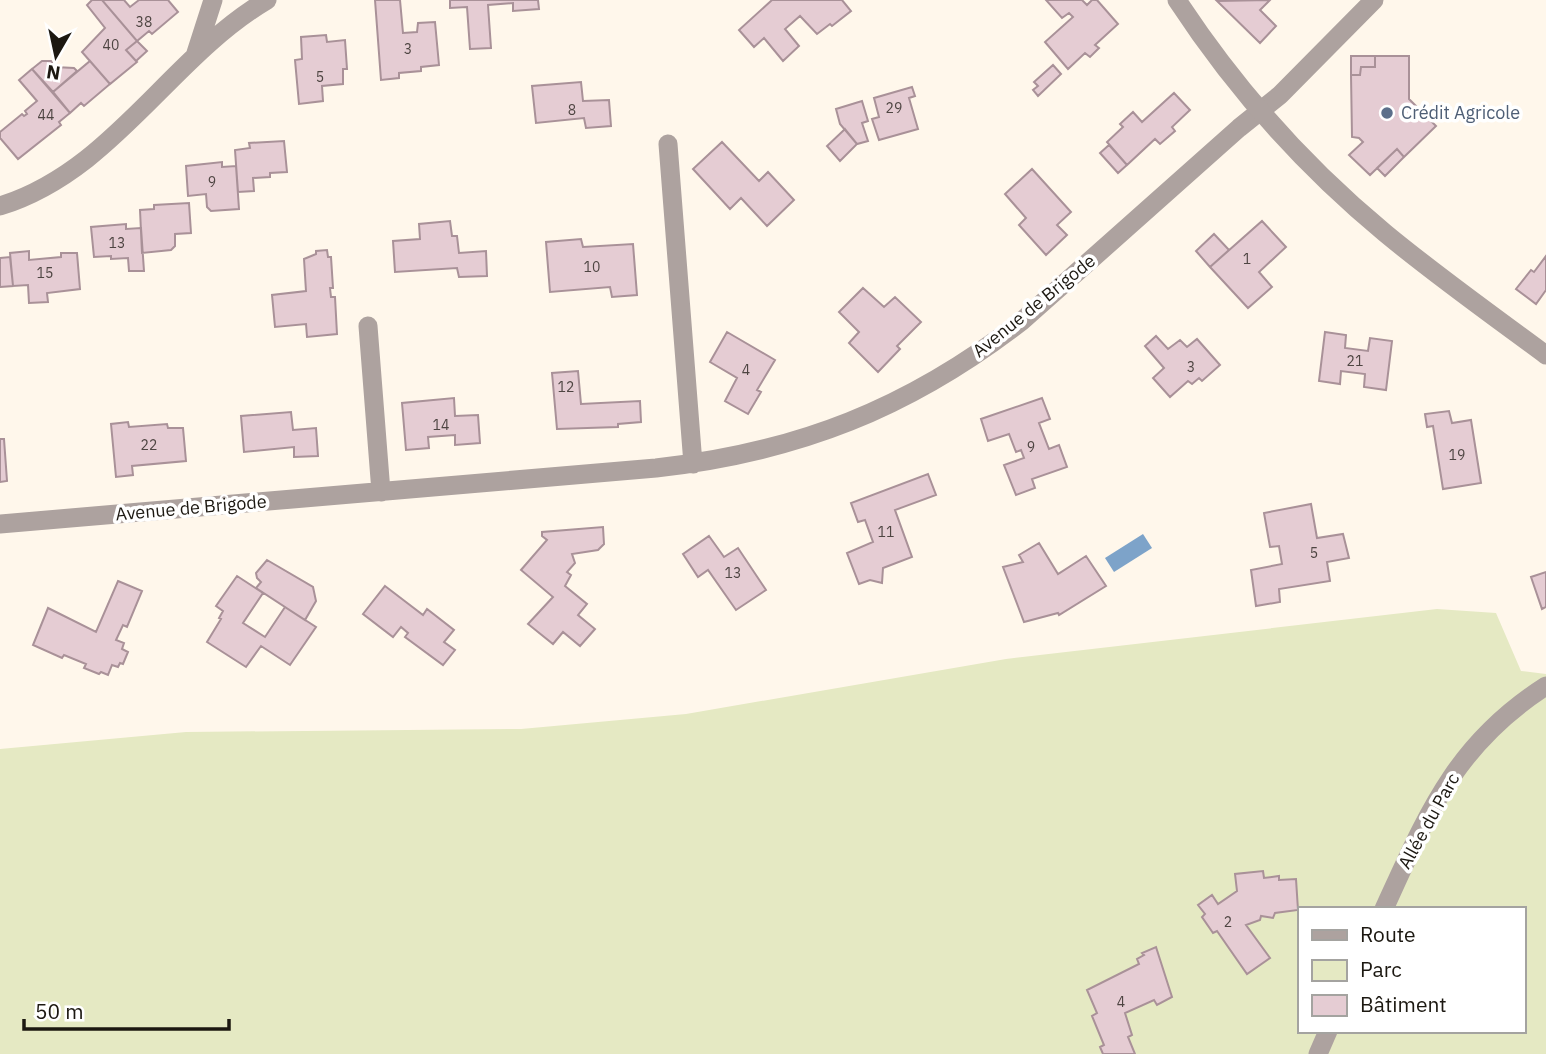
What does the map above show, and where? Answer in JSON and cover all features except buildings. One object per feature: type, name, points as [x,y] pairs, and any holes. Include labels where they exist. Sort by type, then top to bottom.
[{"type":"street","points":[[196,54],[213,0]]},
{"type":"street","points":[[0,206],[41,190],[90,158],[116,136],[196,54],[224,30],[267,0]]},
{"type":"street","points":[[1177,0],[1231,76],[1260,111],[1331,184],[1385,233],[1546,355]]},
{"type":"street","name":"Avenue de Brigode","points":[[0,523],[693,464],[755,453],[796,442],[870,414],[937,381],[991,345],[1039,307],[1280,95],[1374,0]]},
{"type":"street","points":[[668,144],[693,464]]},
{"type":"street","points":[[368,326],[381,492]]},
{"type":"street","name":"Allée du Parc","points":[[1385,907],[1421,828],[1444,786],[1475,745],[1516,705],[1546,686]]},
{"type":"street","points":[[1318,1054],[1327,1033]]},
{"type":"green space","points":[[1437,609],[1496,613],[1521,671],[1546,674],[1546,1054],[0,1054],[0,749],[186,732],[521,729],[686,714],[1006,659]]},
{"type":"water","points":[[1143,534],[1152,548],[1114,572],[1105,558]]},
{"type":"place","name":"Crédit Agricole","points":[[1387,113]]}]
